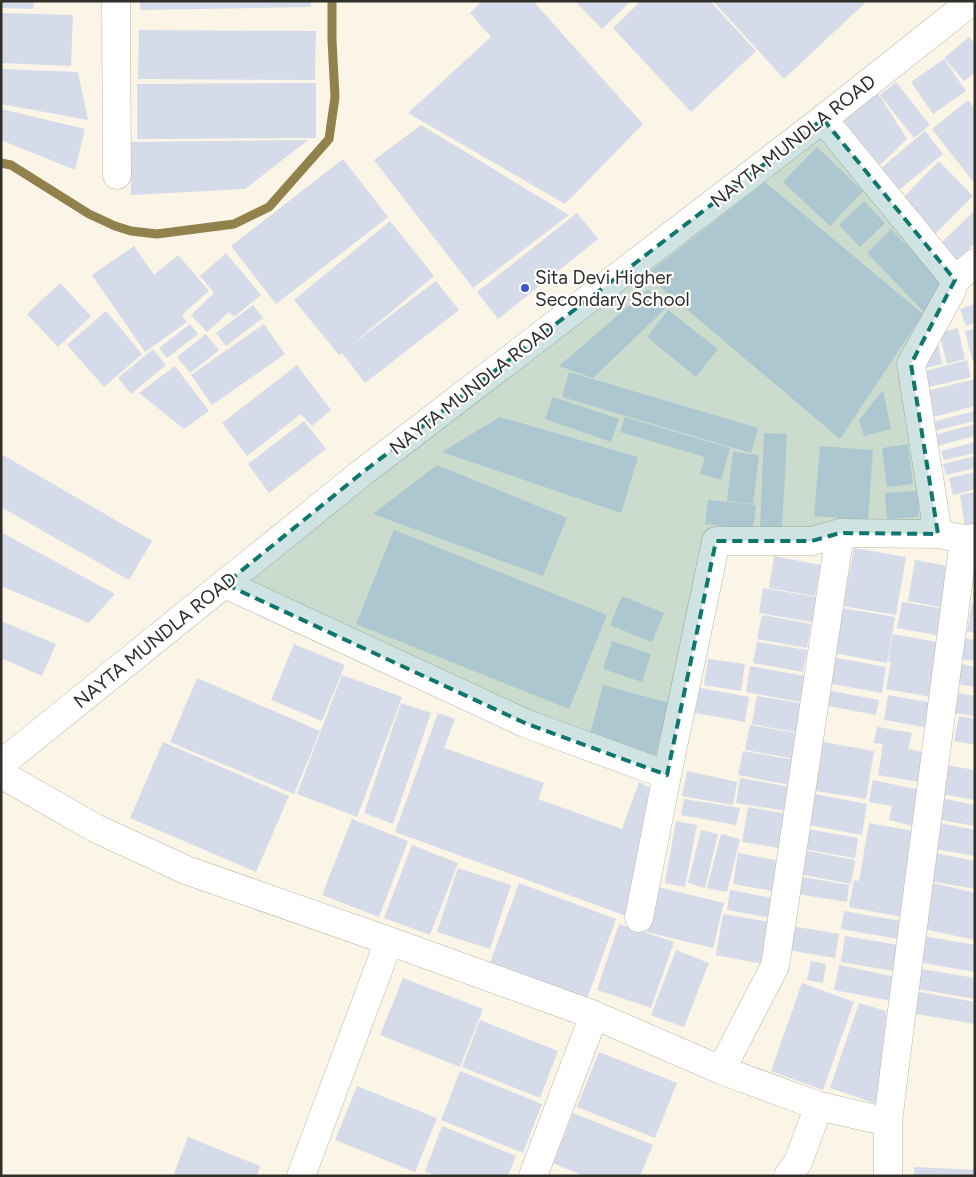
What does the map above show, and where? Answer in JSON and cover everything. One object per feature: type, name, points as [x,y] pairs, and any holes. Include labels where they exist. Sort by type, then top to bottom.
[{"type":"street","points":[[116,1],[117,175]]},
{"type":"street","name":"NAYTA MUNDLA ROAD","points":[[1,764],[371,466],[823,119],[972,1]]},
{"type":"street","points":[[823,119],[965,272],[951,292],[911,364],[938,534]]},
{"type":"street","points":[[722,1070],[775,966],[840,533]]},
{"type":"street","points":[[639,918],[716,541],[812,541],[840,533],[938,534],[970,538],[896,1056],[888,1122],[888,1176]]},
{"type":"street","points":[[225,584],[527,724],[667,775]]},
{"type":"street","points":[[1,774],[95,828],[186,870],[594,1015],[722,1070],[819,1106],[888,1122]]},
{"type":"street","points":[[302,1176],[390,941]]},
{"type":"street","points":[[534,1176],[594,1015]]},
{"type":"street","points":[[788,1176],[798,1162],[819,1106]]},
{"type":"highlighted area","points":[[823,119],[955,280],[911,364],[938,534],[840,533],[812,541],[716,541],[667,775],[527,724],[225,584],[363,472]]},
{"type":"building","points":[[1,1],[34,1],[33,9],[1,8]]},
{"type":"building","points":[[140,1],[311,1],[311,7],[140,10]]},
{"type":"building","points":[[482,1],[533,1],[643,124],[565,204],[408,113],[491,37],[470,13]]},
{"type":"building","points":[[575,1],[631,1],[602,29]]},
{"type":"building","points":[[641,1],[710,1],[756,51],[691,112],[613,28]]},
{"type":"building","points":[[713,1],[867,1],[784,79]]},
{"type":"building","points":[[1,13],[73,15],[71,66],[1,63]]},
{"type":"building","points":[[139,30],[316,31],[315,80],[138,79]]},
{"type":"building","points":[[969,37],[975,44],[975,72],[964,81],[944,58]]},
{"type":"building","points":[[944,59],[966,91],[933,114],[911,82]]},
{"type":"building","points":[[1,69],[78,72],[88,120],[1,104]]},
{"type":"building","points":[[896,82],[930,125],[914,138],[880,95]]},
{"type":"building","points":[[316,83],[316,138],[137,139],[137,84]]},
{"type":"building","points":[[878,93],[907,139],[880,165],[843,121]]},
{"type":"building","points":[[968,100],[975,109],[975,184],[932,129]]},
{"type":"building","points":[[1,109],[85,129],[75,170],[1,140]]},
{"type":"building","points":[[421,125],[569,215],[473,288],[374,160]]},
{"type":"building","points":[[925,131],[943,154],[899,190],[881,168]]},
{"type":"building","points":[[308,140],[245,189],[131,195],[131,142]]},
{"type":"building","points":[[817,147],[863,191],[830,226],[783,182]]},
{"type":"building","points":[[343,159],[388,217],[276,304],[231,246]]},
{"type":"building","points":[[939,161],[973,196],[933,236],[899,202]]},
{"type":"building","points":[[765,182],[923,314],[840,439],[646,275]]},
{"type":"building","points":[[864,201],[885,223],[860,247],[839,225]]},
{"type":"building","points":[[975,210],[975,243],[956,262],[939,245]]},
{"type":"building","points":[[577,213],[598,239],[498,319],[477,292]]},
{"type":"building","points":[[390,221],[434,276],[350,346],[436,281],[459,310],[365,383],[342,353],[339,355],[294,300]]},
{"type":"building","points":[[891,229],[948,288],[924,312],[867,253]]},
{"type":"building","points":[[134,246],[154,275],[178,255],[209,291],[182,315],[187,322],[145,352],[92,275]]},
{"type":"building","points":[[226,253],[261,295],[234,317],[229,312],[207,332],[191,315],[214,293],[200,276]]},
{"type":"building","points":[[60,283],[91,316],[58,347],[27,314]]},
{"type":"building","points":[[648,289],[665,309],[593,378],[559,366]]},
{"type":"building","points":[[975,304],[975,323],[966,326],[960,309]]},
{"type":"building","points":[[253,305],[263,318],[226,346],[216,333]]},
{"type":"building","points":[[668,310],[718,349],[696,377],[647,337]]},
{"type":"building","points":[[106,311],[142,354],[104,387],[67,345]]},
{"type":"building","points":[[190,324],[198,334],[167,358],[159,348]]},
{"type":"building","points":[[264,324],[285,354],[212,405],[191,375]]},
{"type":"building","points":[[958,328],[965,359],[947,364],[939,333]]},
{"type":"building","points":[[975,329],[975,359],[972,360],[965,331]]},
{"type":"building","points":[[206,334],[219,350],[190,373],[177,357]]},
{"type":"building","points":[[938,343],[942,364],[921,369]]},
{"type":"building","points":[[153,349],[166,365],[131,394],[118,378]]},
{"type":"building","points":[[967,360],[971,377],[925,388],[922,372]]},
{"type":"building","points":[[297,365],[331,410],[312,426],[301,414],[247,456],[222,423]]},
{"type":"building","points":[[175,366],[209,411],[184,429],[139,393]]},
{"type":"building","points":[[569,372],[758,428],[751,453],[562,397]]},
{"type":"building","points":[[975,379],[975,406],[933,417],[927,391]]},
{"type":"building","points":[[883,390],[891,429],[864,436],[859,420]]},
{"type":"building","points":[[553,397],[619,419],[611,442],[545,419]]},
{"type":"building","points":[[975,411],[975,421],[934,431],[932,422]]},
{"type":"building","points":[[500,417],[638,457],[621,513],[442,452]]},
{"type":"building","points":[[625,417],[730,448],[721,480],[700,474],[705,457],[620,432]]},
{"type":"building","points":[[304,421],[326,449],[269,493],[248,464]]},
{"type":"building","points":[[975,424],[975,436],[937,446],[934,435]]},
{"type":"building","points":[[764,433],[787,434],[782,530],[760,529]]},
{"type":"building","points":[[975,442],[975,453],[944,460],[941,451]]},
{"type":"building","points":[[908,444],[913,484],[887,487],[882,448]]},
{"type":"building","points":[[820,446],[873,450],[868,520],[814,516]]},
{"type":"building","points":[[733,452],[759,455],[753,504],[727,501]]},
{"type":"building","points":[[1,454],[152,541],[129,580],[1,507]]},
{"type":"building","points":[[975,456],[975,468],[946,475],[943,464]]},
{"type":"building","points":[[437,465],[567,518],[543,576],[373,514]]},
{"type":"building","points":[[975,472],[975,489],[953,495],[949,478]]},
{"type":"building","points":[[917,491],[919,517],[887,519],[885,493]]},
{"type":"building","points":[[975,492],[975,532],[966,533],[960,495]]},
{"type":"building","points":[[708,500],[756,505],[753,530],[705,524]]},
{"type":"building","points":[[394,530],[607,615],[569,709],[356,624]]},
{"type":"building","points":[[1,532],[115,594],[89,623],[1,586]]},
{"type":"building","points":[[854,548],[906,557],[896,615],[843,606]]},
{"type":"building","points":[[774,556],[821,565],[815,596],[769,588]]},
{"type":"building","points":[[915,560],[953,567],[946,608],[908,601]]},
{"type":"building","points":[[763,588],[822,598],[818,623],[759,613]]},
{"type":"building","points":[[622,596],[664,613],[652,642],[610,625]]},
{"type":"building","points":[[902,602],[946,609],[941,636],[897,628]]},
{"type":"building","points":[[972,603],[975,604],[975,633],[967,631]]},
{"type":"building","points":[[842,608],[895,617],[887,663],[834,653]]},
{"type":"building","points":[[762,615],[811,624],[807,648],[757,639]]},
{"type":"building","points":[[1,621],[56,644],[42,676],[1,658]]},
{"type":"building","points":[[893,634],[937,642],[932,670],[936,670],[931,697],[886,689],[891,662],[888,661]]},
{"type":"building","points":[[960,638],[975,640],[975,661],[956,658]]},
{"type":"building","points":[[612,641],[651,654],[642,682],[603,669]]},
{"type":"building","points":[[757,642],[807,650],[803,672],[753,663]]},
{"type":"building","points":[[294,644],[345,665],[322,721],[271,700]]},
{"type":"building","points":[[831,657],[886,667],[882,693],[826,683]]},
{"type":"building","points":[[708,659],[745,664],[741,691],[704,685]]},
{"type":"building","points":[[961,664],[975,667],[975,687],[957,684]]},
{"type":"building","points":[[750,666],[805,676],[800,702],[746,692]]},
{"type":"building","points":[[342,675],[402,697],[357,817],[297,794]]},
{"type":"building","points":[[197,678],[320,731],[294,794],[170,742]]},
{"type":"building","points":[[603,685],[669,703],[655,756],[589,738]]},
{"type":"building","points":[[694,687],[749,697],[745,722],[690,712]]},
{"type":"building","points":[[826,690],[879,700],[876,715],[823,705]]},
{"type":"building","points":[[958,693],[975,696],[975,716],[954,713]]},
{"type":"building","points":[[888,695],[939,704],[935,729],[884,720]]},
{"type":"building","points":[[757,696],[805,704],[800,733],[752,724]]},
{"type":"building","points":[[401,703],[431,713],[393,824],[364,813]]},
{"type":"building","points":[[438,713],[455,719],[444,748],[544,783],[538,799],[622,829],[639,782],[656,791],[629,917],[395,832]]},
{"type":"building","points":[[959,716],[975,719],[975,745],[954,741]]},
{"type":"building","points":[[750,725],[801,734],[796,759],[745,750]]},
{"type":"building","points":[[877,727],[912,733],[908,749],[924,752],[919,782],[878,775],[883,744],[874,743]]},
{"type":"building","points":[[818,741],[874,751],[866,799],[809,790]]},
{"type":"building","points":[[163,742],[289,796],[256,872],[130,818]]},
{"type":"building","points":[[743,751],[795,760],[790,785],[738,775]]},
{"type":"building","points":[[940,764],[975,770],[975,800],[935,793]]},
{"type":"building","points":[[687,771],[737,782],[733,805],[682,796]]},
{"type":"building","points":[[740,778],[791,787],[787,811],[736,803]]},
{"type":"building","points":[[873,780],[920,790],[913,826],[889,820],[892,806],[869,802]]},
{"type":"building","points":[[809,793],[867,804],[862,835],[804,824]]},
{"type":"building","points":[[940,798],[975,805],[975,826],[936,819]]},
{"type":"building","points":[[684,799],[740,808],[736,825],[681,815]]},
{"type":"building","points":[[748,807],[792,815],[785,849],[742,842]]},
{"type":"building","points":[[352,819],[408,841],[379,917],[322,895]]},
{"type":"building","points":[[676,821],[697,825],[685,887],[665,883]]},
{"type":"building","points":[[869,823],[913,831],[903,917],[849,907],[854,880],[859,881]]},
{"type":"building","points":[[939,823],[975,830],[975,856],[934,849]]},
{"type":"building","points":[[807,829],[858,838],[855,858],[803,849]]},
{"type":"building","points":[[701,830],[718,834],[705,888],[688,883]]},
{"type":"building","points":[[721,834],[740,839],[727,892],[707,888]]},
{"type":"building","points":[[412,845],[458,863],[430,935],[384,918]]},
{"type":"building","points":[[803,850],[855,860],[851,884],[799,874]]},
{"type":"building","points":[[930,852],[975,861],[975,889],[924,880]]},
{"type":"building","points":[[738,853],[785,862],[779,892],[733,884]]},
{"type":"building","points":[[458,868],[511,885],[490,949],[437,932]]},
{"type":"building","points":[[802,877],[849,885],[847,902],[798,894]]},
{"type":"building","points":[[519,883],[616,919],[587,999],[490,963]]},
{"type":"building","points":[[933,883],[975,893],[975,940],[924,929]]},
{"type":"building","points":[[658,887],[724,903],[713,948],[647,932]]},
{"type":"building","points":[[730,890],[783,900],[779,919],[727,910]]},
{"type":"building","points":[[844,911],[901,921],[898,939],[841,929]]},
{"type":"building","points":[[723,914],[770,922],[763,964],[716,955]]},
{"type":"building","points":[[619,924],[674,942],[651,1008],[597,990]]},
{"type":"building","points":[[791,926],[839,934],[835,958],[787,950]]},
{"type":"building","points":[[845,936],[899,945],[894,971],[841,962]]},
{"type":"building","points":[[923,936],[975,945],[975,972],[918,962]]},
{"type":"building","points":[[676,950],[709,963],[684,1027],[651,1015]]},
{"type":"building","points":[[811,961],[826,964],[823,983],[807,980]]},
{"type":"building","points":[[839,965],[896,977],[892,1001],[834,990]]},
{"type":"building","points":[[921,969],[975,978],[975,999],[918,989]]},
{"type":"building","points":[[403,978],[483,1009],[460,1067],[380,1035]]},
{"type":"building","points":[[802,983],[854,1002],[823,1090],[771,1071]]},
{"type":"building","points":[[914,991],[975,1002],[975,1024],[910,1013]]},
{"type":"building","points":[[859,1003],[886,1011],[883,1106],[830,1088]]},
{"type":"building","points":[[480,1020],[558,1051],[540,1098],[462,1067]]},
{"type":"building","points":[[599,1052],[677,1083],[655,1138],[577,1107]]},
{"type":"building","points":[[460,1071],[542,1104],[523,1153],[441,1120]]},
{"type":"building","points":[[357,1086],[437,1118],[415,1172],[335,1140]]},
{"type":"building","points":[[573,1113],[653,1145],[640,1176],[584,1176],[553,1163]]},
{"type":"building","points":[[442,1126],[516,1156],[508,1176],[436,1176],[425,1171]]},
{"type":"building","points":[[188,1137],[260,1166],[257,1176],[173,1176]]},
{"type":"building","points":[[914,1167],[975,1170],[975,1176],[914,1176]]},
{"type":"waterway","points":[[1,163],[11,165],[89,214],[131,231],[157,234],[234,224],[269,207],[329,139],[335,97],[332,1]]},
{"type":"place","name":"Sita Devi Higher Secondary School","points":[[525,288]]}]
